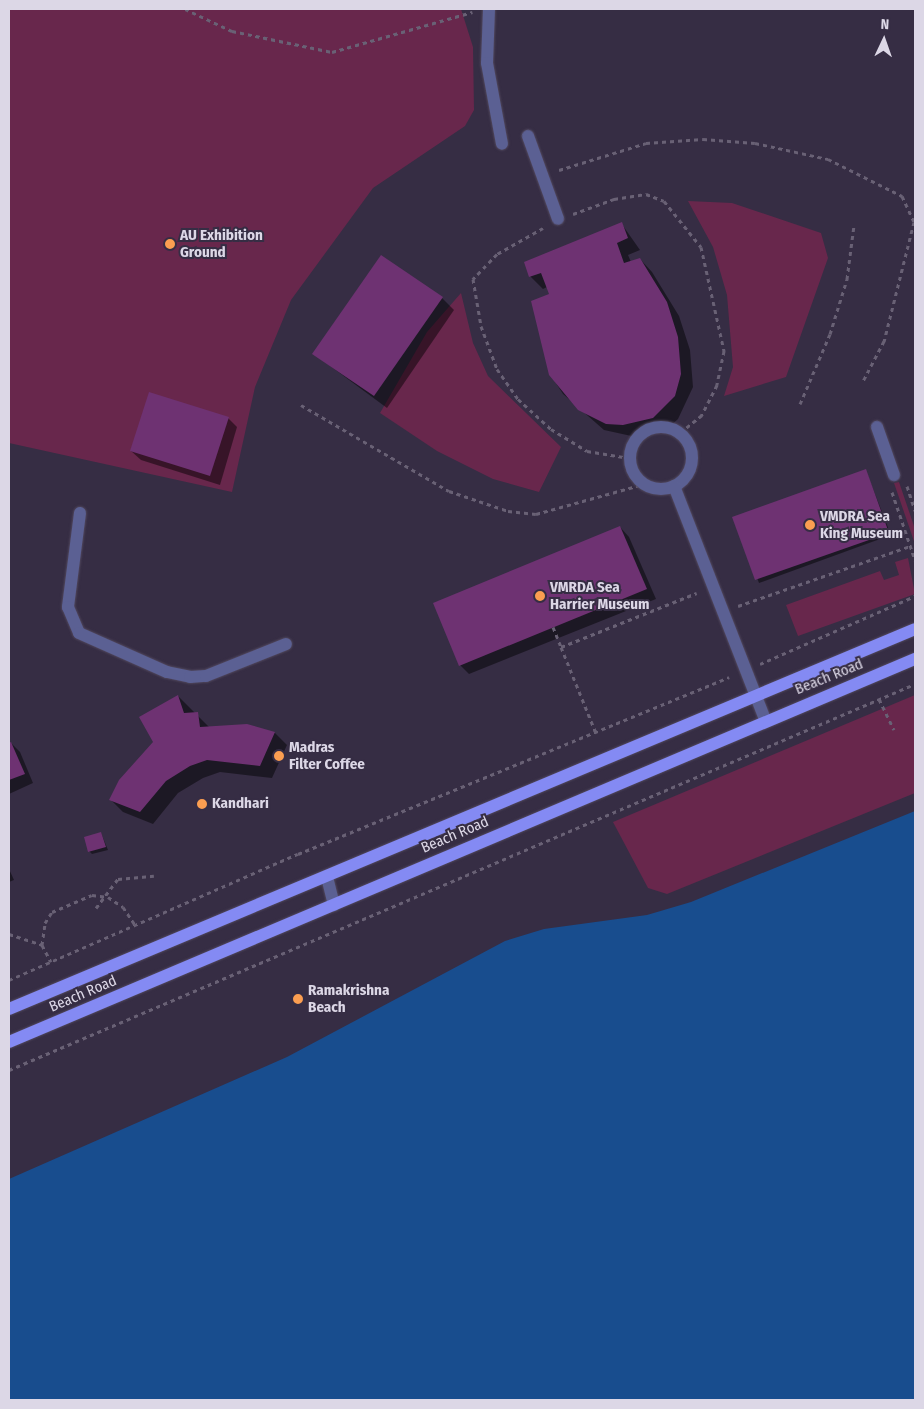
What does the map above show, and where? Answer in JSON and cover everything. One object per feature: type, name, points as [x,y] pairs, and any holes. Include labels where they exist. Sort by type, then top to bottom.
[{"type":"main road","name":"Beach Road","points":[[9,1009],[915,629]]},
{"type":"main road","name":"Beach Road","points":[[9,1042],[765,720],[915,659]]},
{"type":"lane","points":[[490,9],[487,63],[502,144]]},
{"type":"lane","points":[[528,136],[558,219]]},
{"type":"lane","points":[[877,427],[897,481]]},
{"type":"lane","points":[[651,428],[680,433],[691,450],[692,461],[689,471],[674,486],[654,488],[644,484],[629,458],[635,440],[651,428]]},
{"type":"lane","points":[[674,486],[765,720]]},
{"type":"lane","points":[[80,514],[68,607],[79,633],[167,672],[190,677],[206,676],[286,644]]},
{"type":"lane","points":[[327,877],[334,905]]},
{"type":"path","points":[[185,9],[232,31],[332,52],[476,11]]},
{"type":"path","points":[[559,170],[646,143],[703,139],[755,144],[828,160],[902,196],[914,222],[884,341],[862,383]]},
{"type":"path","points":[[629,458],[587,451],[552,429],[518,399],[497,369],[481,326],[473,279],[497,254],[558,219],[614,199],[646,194],[664,201],[701,248],[724,351],[718,385],[702,415],[680,433]]},
{"type":"path","points":[[800,404],[841,297],[854,225]]},
{"type":"path","points":[[301,405],[449,491],[508,511],[536,514],[644,484]]},
{"type":"path","points":[[897,481],[915,511]]},
{"type":"path","points":[[897,481],[910,546],[915,560]]},
{"type":"path","points":[[724,611],[910,546]]},
{"type":"path","points":[[560,646],[714,586]]},
{"type":"path","points":[[9,980],[314,848],[596,734],[915,596]]},
{"type":"path","points":[[553,628],[596,734]]},
{"type":"path","points":[[9,1070],[915,684]]},
{"type":"path","points":[[879,699],[894,730]]},
{"type":"path","points":[[96,908],[118,879],[131,874],[154,876]]},
{"type":"path","points":[[51,962],[42,945],[45,923],[52,912],[73,899],[103,897],[123,906],[136,926]]},
{"type":"path","points":[[9,934],[42,945]]},
{"type":"shaded area","name":"AU Exhibition Ground","points":[[9,9],[461,9],[473,47],[474,110],[465,126],[373,188],[291,300],[255,387],[232,492],[9,443]]},
{"type":"shaded area","points":[[688,201],[732,203],[821,233],[828,258],[786,377],[724,396],[733,367],[727,295],[713,247]]},
{"type":"shaded area","points":[[461,293],[473,343],[488,376],[561,447],[539,492],[493,479],[437,451],[380,413],[427,332]]},
{"type":"shaded area","points":[[899,482],[915,529],[915,544],[894,483]]},
{"type":"shaded area","points":[[908,558],[915,594],[798,636],[786,605],[880,571],[884,580],[899,575],[895,562]]},
{"type":"shaded area","points":[[915,695],[915,793],[667,894],[648,888],[613,822]]},
{"type":"water","points":[[915,811],[915,1400],[9,1400],[9,1179],[287,1057],[505,941],[544,929],[647,915],[691,902]]},
{"type":"building","points":[[622,222],[628,238],[617,243],[624,263],[640,258],[667,302],[678,337],[681,374],[675,396],[653,418],[623,425],[606,424],[578,410],[549,375],[531,301],[549,294],[541,273],[529,277],[524,262]]},
{"type":"building","points":[[381,255],[443,297],[374,396],[312,354]]},
{"type":"building","points":[[149,392],[229,417],[210,476],[130,451]]},
{"type":"building","name":"VMDRA Sea King Museum","points":[[866,469],[889,533],[755,580],[732,517]]},
{"type":"building","name":"VMRDA Sea Harrier Museum","points":[[620,526],[647,589],[459,666],[433,603]]},
{"type":"building","points":[[178,695],[184,713],[198,712],[200,727],[247,724],[275,732],[260,766],[207,760],[190,766],[166,781],[140,812],[109,800],[119,780],[153,742],[139,717]]},
{"type":"building","points":[[11,742],[25,774],[9,780],[9,743]]},
{"type":"building","points":[[101,832],[106,847],[88,852],[84,837]]},
{"type":"place","name":"AU Exhibition Ground","points":[[170,244]]},
{"type":"place","name":"VMDRA Sea King Museum","points":[[810,525]]},
{"type":"place","name":"VMRDA Sea Harrier Museum","points":[[540,596]]},
{"type":"place","name":"Madras Filter Coffee","points":[[279,756]]},
{"type":"place","name":"Kandhari","points":[[202,804]]},
{"type":"place","name":"Ramakrishna Beach","points":[[298,999]]}]
